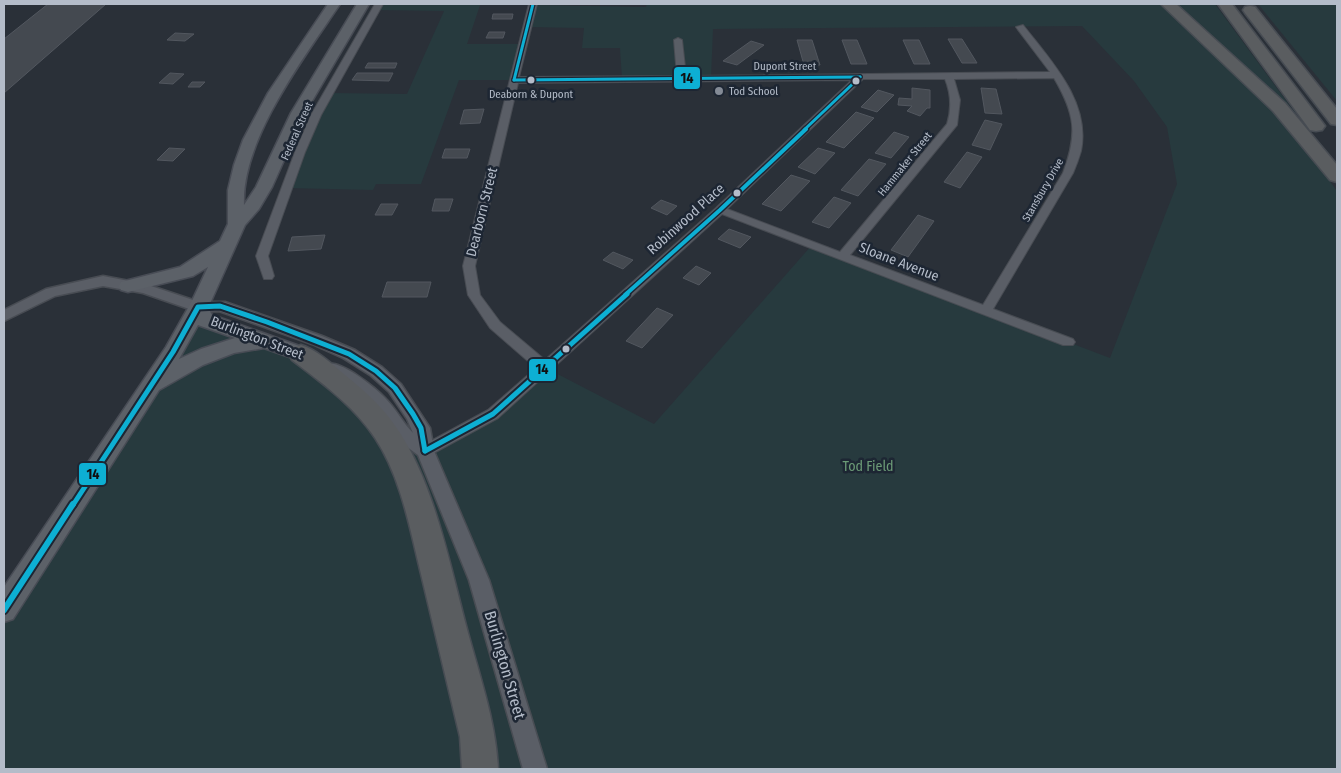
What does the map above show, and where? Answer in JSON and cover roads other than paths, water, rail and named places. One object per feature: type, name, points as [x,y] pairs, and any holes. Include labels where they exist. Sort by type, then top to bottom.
[{"type":"highway","points":[[1168,4],[1279,107],[1318,151],[1337,176]]},
{"type":"highway","points":[[1225,4],[1337,154]]},
{"type":"highway","points":[[1245,4],[1337,120]]},
{"type":"highway","points":[[301,354],[333,378],[366,409],[385,431],[401,460],[425,531],[478,737],[480,769]]},
{"type":"main road","points":[[237,224],[236,191],[254,133],[272,97],[334,4]]},
{"type":"main road","points":[[4,610],[173,352],[198,307],[237,224],[253,205],[264,187],[298,113],[363,4]]},
{"type":"main road","points":[[128,286],[186,272],[227,244]]},
{"type":"main road","name":"Burlington Street","points":[[198,307],[205,320],[301,354]]},
{"type":"main road","points":[[149,388],[186,363],[206,353],[230,346],[266,341]]},
{"type":"street","name":"Federal Street","points":[[268,276],[262,256],[300,152],[316,115],[379,4]]},
{"type":"street","name":"Dearborn Street","points":[[533,4],[469,266],[474,295],[495,325],[544,366]]},
{"type":"street","name":"Stansbury Drive","points":[[986,311],[1074,161],[1078,149],[1079,124],[1068,93],[1020,27]]},
{"type":"street","points":[[678,40],[682,78]]},
{"type":"street","name":"Dupont Street","points":[[514,80],[1056,75]]},
{"type":"street","name":"Hammaker Street","points":[[844,256],[952,125],[957,104],[956,94],[949,76]]},
{"type":"street","points":[[826,77],[846,91]]},
{"type":"street","name":"Robinwood Place","points":[[544,366],[720,210],[860,77]]},
{"type":"street","name":"Sloane Avenue","points":[[720,210],[1068,342]]},
{"type":"street","points":[[4,316],[51,292],[103,281],[145,289],[198,307]]},
{"type":"street","name":"Burlington Street","points":[[198,307],[220,306],[349,354],[376,371],[395,388],[421,428],[425,451],[480,580],[535,769]]},
{"type":"street","name":"Burlington Street","points":[[301,354],[332,368],[357,384],[380,404],[405,436],[425,451]]},
{"type":"street","points":[[425,451],[493,414],[544,366]]},
{"type":"place","name":"Deaborn & Dupont","points":[[531,80]]},
{"type":"place","name":"Tod School","points":[[719,91]]},
{"type":"park label","name":"Tod Field","points":[[868,466]]}]
